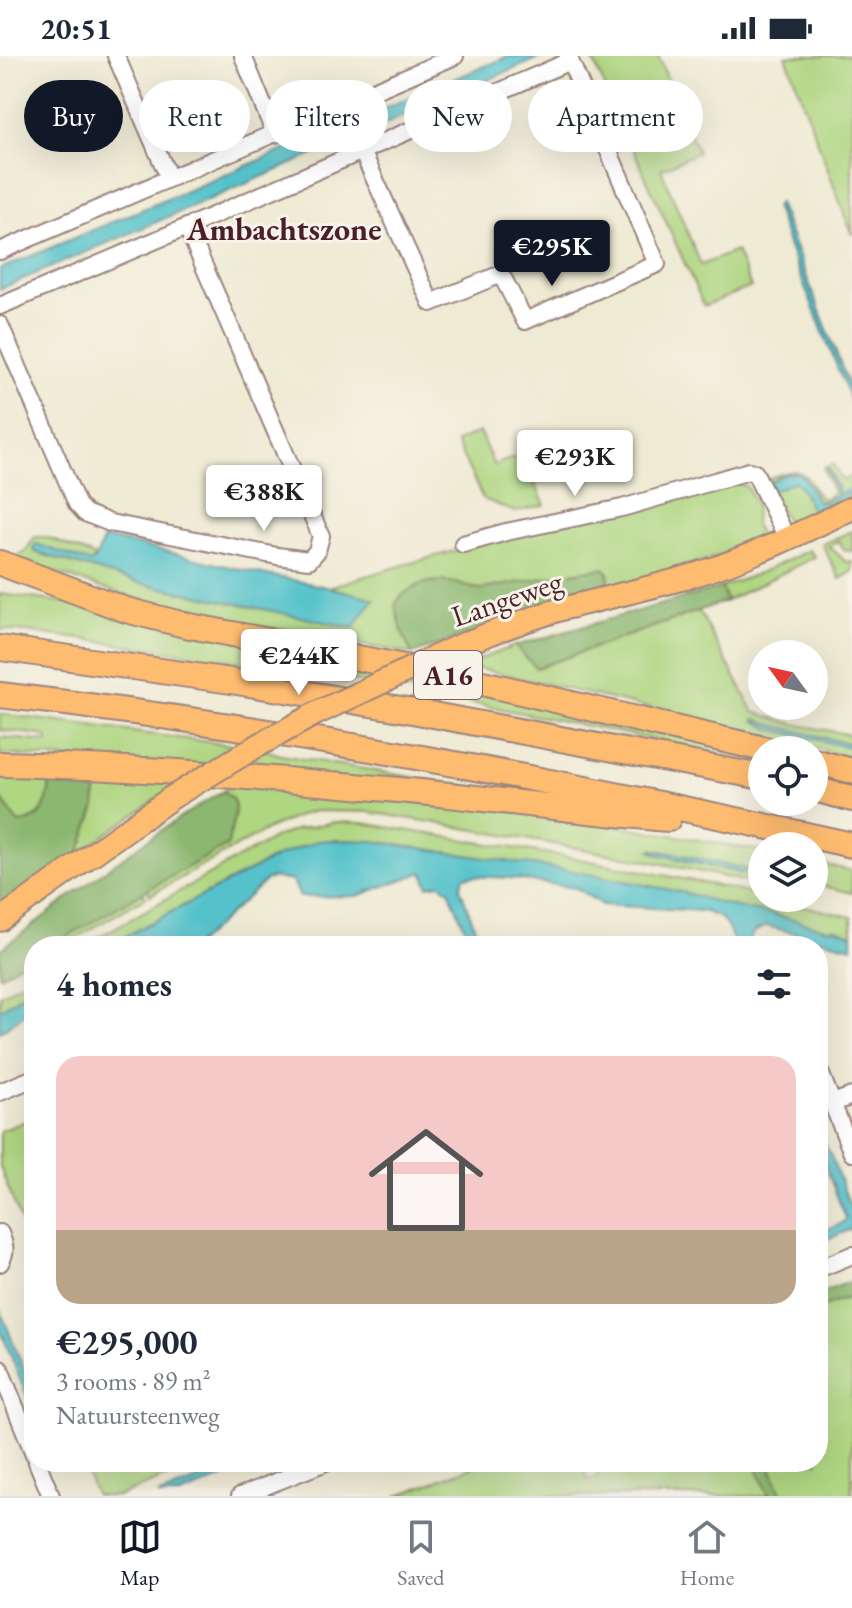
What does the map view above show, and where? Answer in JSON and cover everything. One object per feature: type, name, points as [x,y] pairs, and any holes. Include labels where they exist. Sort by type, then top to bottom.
[{"type":"highway","name":"A16","points":[[0,563],[126,610],[185,625],[457,677],[748,745]]},
{"type":"highway","name":"A16","points":[[0,648],[407,710],[748,774]]},
{"type":"highway","points":[[0,695],[224,725],[433,760],[852,845]]},
{"type":"highway","points":[[0,764],[258,778],[597,813],[770,827]]},
{"type":"highway","points":[[828,765],[852,771]]},
{"type":"highway","points":[[828,793],[852,799]]},
{"type":"main road","name":"Langeweg","points":[[0,920],[171,798],[315,714],[454,648],[508,627],[558,610],[698,574],[852,508]]},
{"type":"street","points":[[116,56],[169,178]]},
{"type":"street","points":[[243,56],[266,112]]},
{"type":"street","points":[[385,80],[417,64],[455,56]]},
{"type":"street","points":[[362,152],[431,303],[501,274],[525,321],[657,264],[569,59],[388,139]]},
{"type":"street","points":[[0,251],[266,138]]},
{"type":"street","points":[[0,306],[360,152]]},
{"type":"street","points":[[0,325],[57,460],[77,504],[85,513],[110,523],[309,560],[317,551],[321,536],[187,227]]},
{"type":"street","points":[[463,544],[622,508],[749,471],[755,473],[787,538]]},
{"type":"street","points":[[0,1092],[24,1082]]},
{"type":"street","points":[[828,1091],[852,1153]]},
{"type":"street","points":[[833,1103],[852,1096]]},
{"type":"street","points":[[0,1233],[5,1246],[5,1255],[0,1263]]},
{"type":"street","points":[[828,1265],[852,1255]]},
{"type":"street","points":[[0,1369],[24,1429]]},
{"type":"street","points":[[41,1472],[51,1496]]},
{"type":"street","points":[[240,1496],[301,1472]]},
{"type":"green space","points":[[591,56],[658,56],[668,80],[602,80]]},
{"type":"green space","points":[[786,56],[852,56],[852,235]]},
{"type":"green space","points":[[634,152],[698,152],[661,169],[701,265],[736,251],[751,287],[704,306]]},
{"type":"green space","points":[[479,432],[494,465],[521,455],[545,505],[515,512],[483,499],[456,442]]},
{"type":"green space","points":[[833,464],[842,481],[852,476],[852,488],[840,494],[826,469],[837,496],[817,501],[804,478],[792,472],[776,478],[774,490],[795,480],[813,512],[852,494],[852,500],[795,524],[785,519],[765,479],[791,471],[796,471],[806,477],[823,499],[833,493],[823,468]]},
{"type":"green space","points":[[736,484],[746,486],[756,503],[754,523],[763,542],[610,590],[608,572],[601,568],[482,589],[450,582],[403,635],[412,654],[190,612],[103,589],[13,557],[24,553],[35,537],[46,537],[96,557],[91,563],[36,544],[35,552],[139,583],[353,628],[373,599],[329,587],[558,524],[696,491],[707,493]]},
{"type":"green space","points":[[852,531],[852,551],[844,550],[839,541],[829,546],[846,562],[852,561],[852,572],[840,579],[822,544]]},
{"type":"green space","points":[[809,550],[815,557],[726,601],[722,587]]},
{"type":"green space","points":[[601,568],[608,572],[610,590],[535,611],[412,654],[395,605],[405,593],[427,583],[443,581],[482,589]]},
{"type":"green space","points":[[722,587],[726,601],[536,668],[515,646]]},
{"type":"green space","points":[[0,594],[70,603],[748,751],[748,759],[478,704],[288,670],[0,629]]},
{"type":"green space","points":[[699,611],[748,701],[748,720],[758,720],[770,729],[800,736],[768,736],[463,665],[515,646],[536,668]]},
{"type":"green space","points":[[0,714],[265,750],[499,792],[0,754],[0,737],[48,742],[47,736],[0,730]]},
{"type":"green space","points":[[760,720],[781,720],[852,735],[852,744],[828,736]]},
{"type":"green space","points":[[828,742],[852,748],[852,758],[828,752]]},
{"type":"green space","points":[[0,774],[50,774],[47,800],[38,815],[23,823],[15,819],[0,798]]},
{"type":"green space","points":[[50,774],[97,775],[95,809],[79,853],[0,911],[0,798],[19,823],[35,818],[45,806]]},
{"type":"green space","points":[[97,775],[186,779],[79,853],[95,809]]},
{"type":"green space","points":[[233,784],[564,816],[748,849],[748,870],[650,850],[656,854],[748,875],[748,882],[654,862],[369,812],[315,811],[270,828],[150,895],[147,889],[228,845],[235,805],[223,791]]},
{"type":"green space","points":[[223,791],[232,799],[235,805],[228,845],[68,936],[24,936],[24,962],[0,976],[0,950],[137,847]]},
{"type":"green space","points":[[334,822],[363,823],[704,883],[748,893],[748,910],[654,887],[373,841],[330,840],[276,857],[126,936],[101,936],[276,837]]},
{"type":"green space","points":[[828,865],[852,871],[852,893],[828,887]]},
{"type":"green space","points":[[143,892],[146,897],[79,936],[68,936]]},
{"type":"green space","points":[[828,911],[852,917],[852,934],[835,928],[758,912]]},
{"type":"green space","points":[[24,981],[24,993],[0,1010],[0,995]]},
{"type":"green space","points":[[24,1122],[24,1229],[0,1167],[0,1131]]},
{"type":"green space","points":[[849,1282],[852,1296],[828,1305],[828,1290]]},
{"type":"green space","points":[[852,1296],[852,1496],[782,1496],[773,1472],[828,1472],[828,1305]]},
{"type":"green space","points":[[86,1472],[180,1472],[119,1496],[96,1496]]},
{"type":"green space","points":[[459,1472],[584,1472],[588,1480],[599,1477],[597,1472],[758,1472],[769,1496],[397,1496]]},
{"type":"green space","points":[[758,1472],[773,1472],[782,1496],[769,1496]]},
{"type":"water","points":[[509,56],[544,56],[488,80],[452,80]]},
{"type":"water","points":[[404,100],[404,116],[388,123],[388,107]]},
{"type":"water","points":[[280,152],[320,152],[0,289],[0,269]]},
{"type":"water","points":[[778,203],[852,394],[852,404],[790,250],[775,206]]},
{"type":"water","points":[[828,468],[840,494],[852,488],[852,494],[813,512],[795,481],[773,491],[769,482],[785,474],[797,473],[804,478],[817,501],[822,503],[837,495]]},
{"type":"water","points":[[104,538],[374,599],[353,628],[139,583],[33,549],[36,544],[91,563]]},
{"type":"water","points":[[755,721],[818,736],[800,736],[770,729]]},
{"type":"water","points":[[828,738],[852,744],[852,748],[828,742]]},
{"type":"water","points":[[317,841],[373,841],[572,871],[682,892],[748,909],[748,912],[762,912],[828,929],[835,928],[852,934],[852,947],[828,941],[828,936],[807,936],[766,926],[752,936],[732,936],[721,918],[703,911],[602,905],[576,888],[470,876],[464,877],[460,888],[478,936],[468,936],[449,890],[440,884],[428,886],[423,872],[357,896],[300,897],[293,881],[273,878],[266,880],[206,936],[126,936],[276,857]]},
{"type":"water","points":[[650,850],[748,870],[748,875],[656,854]]},
{"type":"water","points":[[24,994],[24,1014],[0,1032],[0,1010]]},
{"type":"water","points":[[828,1150],[852,1211],[852,1229],[828,1239],[828,1229],[846,1219],[828,1173]]},
{"type":"water","points":[[0,1309],[24,1370],[24,1389],[0,1328]]},
{"type":"water","points":[[218,1472],[238,1472],[178,1496],[157,1496]]},
{"type":"district","name":"Ambachtszone","points":[[284,229]]}]
